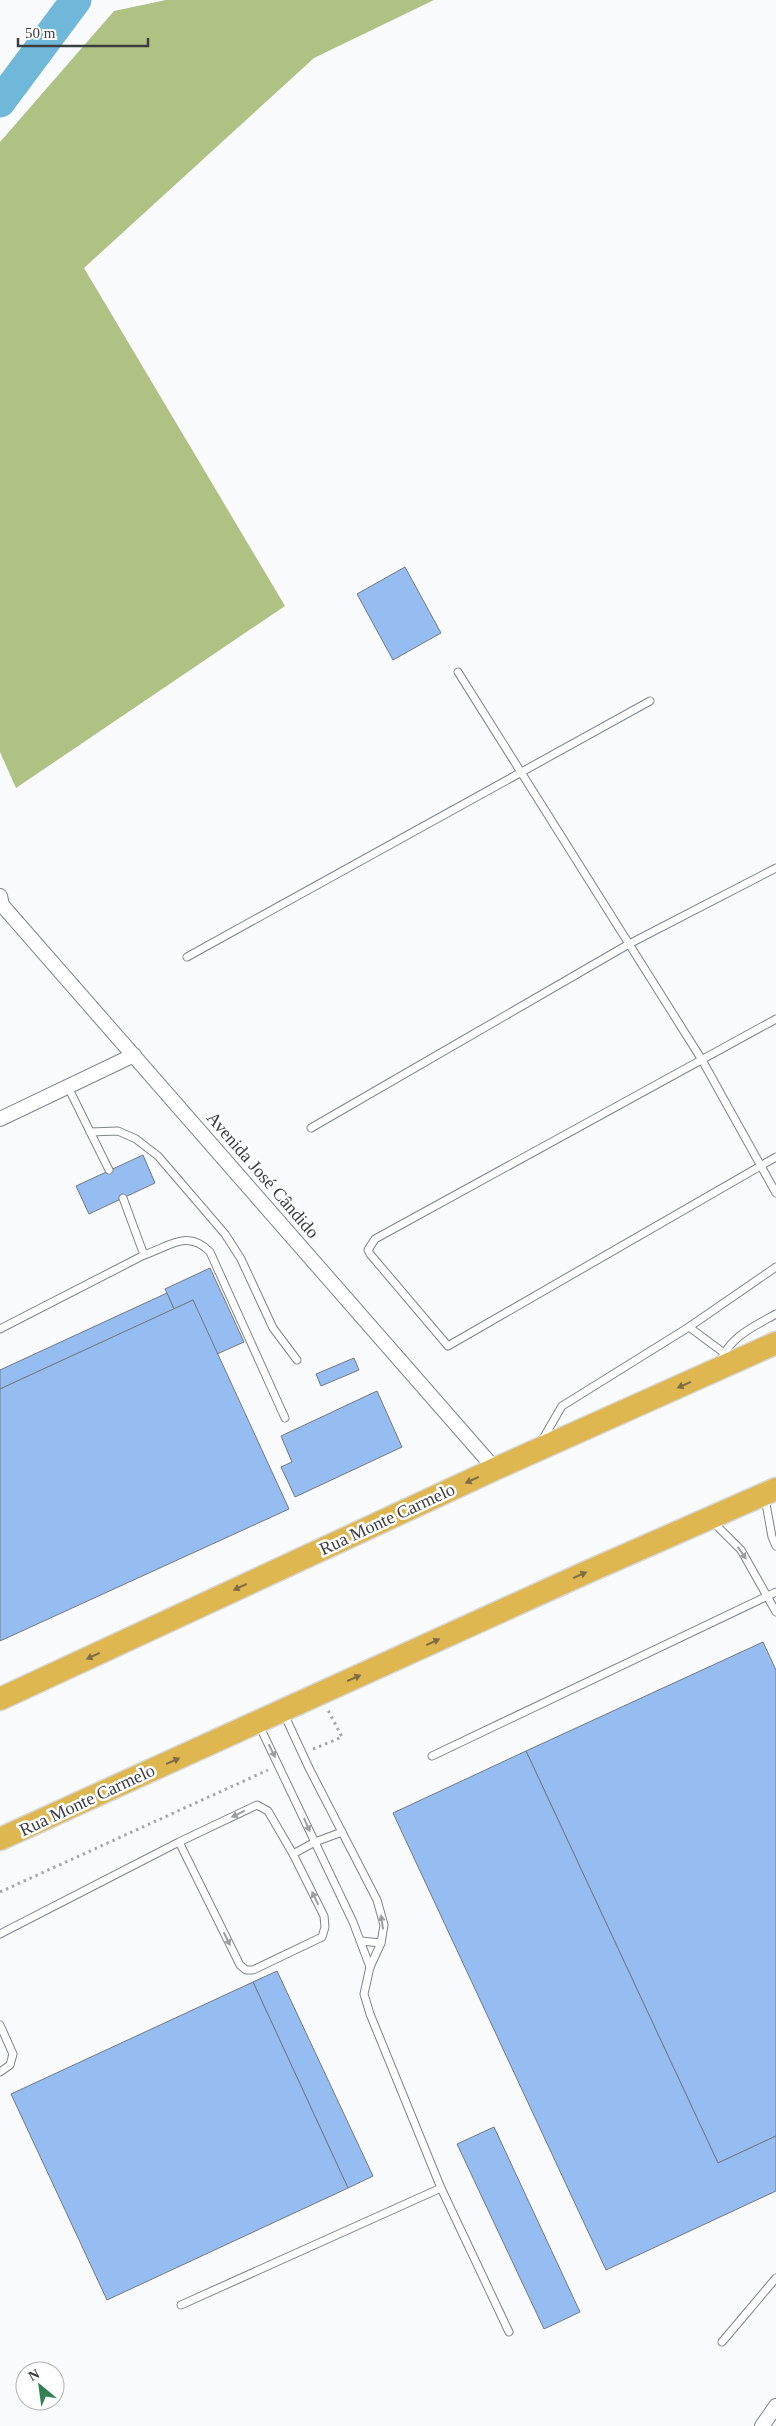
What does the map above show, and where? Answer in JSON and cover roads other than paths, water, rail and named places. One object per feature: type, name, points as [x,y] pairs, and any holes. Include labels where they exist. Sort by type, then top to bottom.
[{"type":"highway","name":"Rua Monte Carmelo","points":[[3,1699],[536,1451],[721,1361],[776,1343]]},
{"type":"highway","name":"Rua Monte Carmelo","points":[[0,1839],[770,1492]]},
{"type":"highway","points":[[0,1826],[49,1817]]},
{"type":"street","name":"Avenida José Cândido","points":[[1,900],[495,1469]]},
{"type":"street","points":[[0,1119],[134,1055]]},
{"type":"street","points":[[762,2426],[776,2406]]},
{"type":"lane","points":[[458,672],[702,1060],[776,1193]]},
{"type":"lane","points":[[188,957],[520,771],[650,701]]},
{"type":"lane","points":[[312,1128],[628,944],[776,868]]},
{"type":"lane","points":[[776,1019],[375,1239],[369,1245],[370,1254],[448,1346],[776,1157]]},
{"type":"lane","points":[[68,1086],[109,1170]]},
{"type":"lane","points":[[90,1132],[118,1131],[136,1139],[158,1156],[226,1234],[242,1259],[260,1305],[273,1328],[297,1360]]},
{"type":"lane","points":[[123,1198],[144,1255]]},
{"type":"lane","points":[[0,1329],[144,1255],[186,1240],[194,1240],[202,1244],[210,1252],[285,1418]]},
{"type":"lane","points":[[536,1451],[562,1406],[689,1327],[776,1267]]},
{"type":"lane","points":[[689,1327],[721,1361],[738,1336],[776,1314]]},
{"type":"lane","points":[[770,1492],[772,1537],[776,1546]]},
{"type":"lane","points":[[709,1518],[741,1550],[776,1612]]},
{"type":"lane","points":[[432,1756],[776,1592]]},
{"type":"lane","points":[[283,1710],[302,1754],[377,1900],[384,1925],[381,1943],[370,1967],[364,1994],[370,2014],[442,2188],[509,2332]]},
{"type":"lane","points":[[257,1722],[361,1941],[370,1967]]},
{"type":"lane","points":[[0,1934],[179,1842],[257,1805],[268,1811],[293,1854],[324,1916],[325,1927],[322,1937],[253,1970],[246,1970],[240,1965],[179,1842]]},
{"type":"lane","points":[[293,1854],[315,1842],[342,1832]]},
{"type":"lane","points":[[361,1941],[381,1943]]},
{"type":"lane","points":[[0,2025],[13,2054],[10,2066],[0,2072]]},
{"type":"lane","points":[[181,2305],[442,2188]]},
{"type":"lane","points":[[722,2342],[776,2278]]},
{"type":"waterway","points":[[0,102],[76,0]]}]
